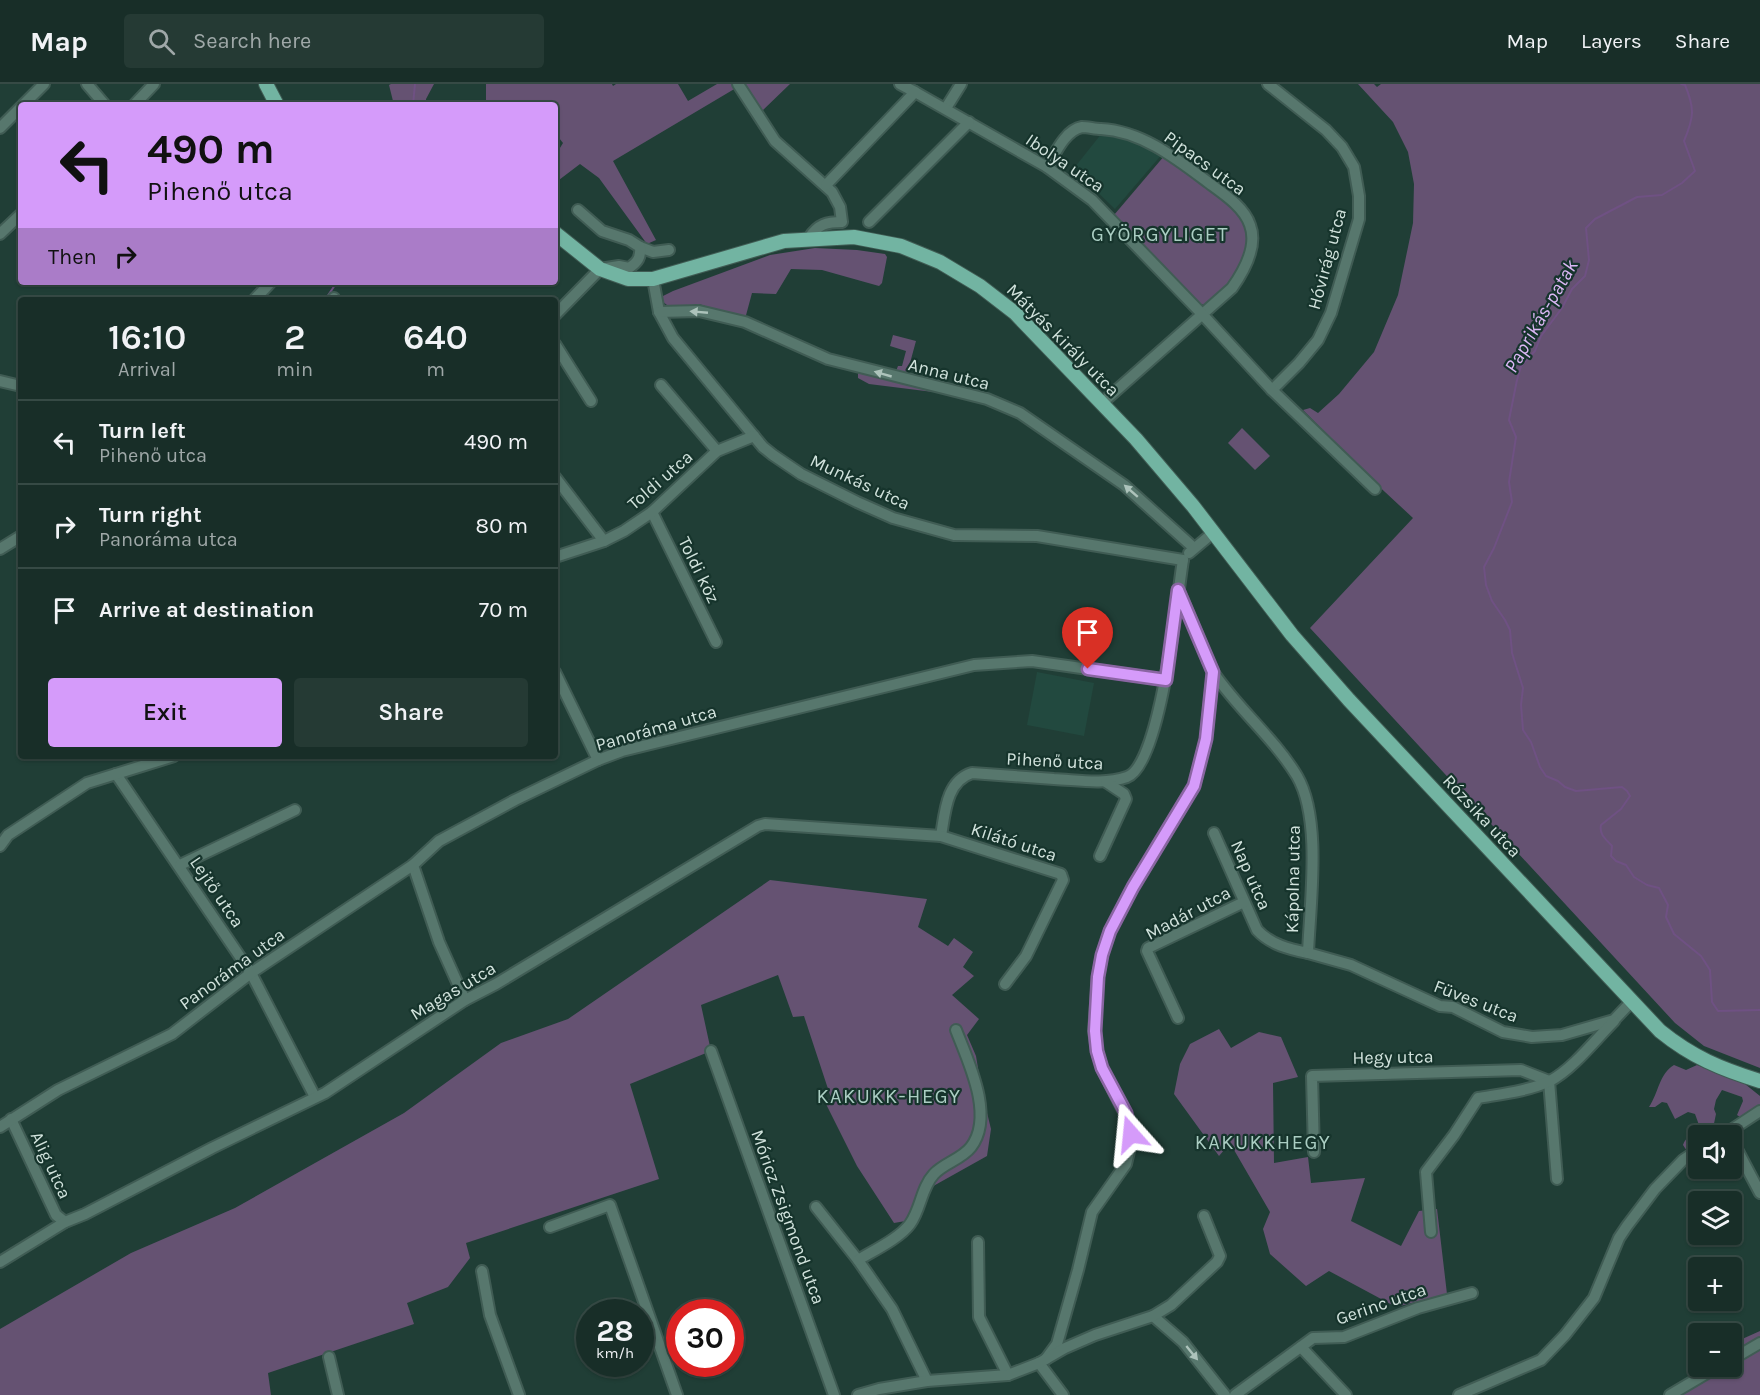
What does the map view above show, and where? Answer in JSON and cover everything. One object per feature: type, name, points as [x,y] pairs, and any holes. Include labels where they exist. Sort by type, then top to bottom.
[{"type":"main road","points":[[266,84],[275,102]]},
{"type":"main road","name":"Mátyás király utca","points":[[558,235],[600,269],[628,279],[653,279],[757,247],[809,238],[854,237],[901,246],[950,268],[980,286],[1015,313],[1160,466],[1214,532]]},
{"type":"main road","name":"Rózsika utca","points":[[1214,532],[1292,635],[1349,700],[1660,1031],[1688,1052],[1719,1067],[1760,1081]]},
{"type":"street","points":[[26,102],[44,84]]},
{"type":"street","points":[[87,84],[102,102]]},
{"type":"street","points":[[137,102],[154,84]]},
{"type":"street","points":[[738,84],[775,141],[826,185],[915,92],[900,84]]},
{"type":"street","points":[[946,108],[961,84]]},
{"type":"street","name":"Hóvirág utca","points":[[1268,84],[1326,130],[1342,147],[1353,167],[1359,196],[1359,219],[1331,313],[1318,340],[1272,390]]},
{"type":"street","name":"Ibolya utca","points":[[915,92],[1047,167],[1092,200],[1272,390],[1375,489]]},
{"type":"street","points":[[0,128],[18,110]]},
{"type":"street","points":[[869,222],[969,122]]},
{"type":"street","name":"Pipacs utca","points":[[1047,167],[1071,132],[1082,128],[1121,131],[1167,151],[1223,193],[1245,213],[1252,233],[1246,267],[1232,288],[1202,314]]},
{"type":"street","name":"Mátyás király utca","points":[[809,238],[819,226],[828,222],[842,222],[838,200],[826,185]]},
{"type":"street","points":[[578,210],[602,231],[629,240],[653,252],[669,250]]},
{"type":"street","points":[[0,234],[18,217]]},
{"type":"street","points":[[558,312],[600,269],[619,266],[629,268],[638,262],[640,247]]},
{"type":"street","name":"Munkás utca","points":[[653,279],[659,312],[673,338],[754,436],[772,455],[801,474],[893,518],[954,535],[1037,536],[1183,560]]},
{"type":"street","points":[[257,297],[268,285]]},
{"type":"street","name":"Anna utca","points":[[659,312],[699,311],[745,322],[828,359],[987,399],[1020,413],[1124,485],[1194,548]]},
{"type":"street","points":[[1102,403],[1202,314]]},
{"type":"street","points":[[558,349],[591,401]]},
{"type":"street","points":[[0,381],[18,385]]},
{"type":"street","name":"Toldi utca","points":[[662,385],[717,451]]},
{"type":"street","name":"Toldi utca","points":[[558,556],[604,541],[624,531],[652,512],[717,451],[754,436]]},
{"type":"street","points":[[558,481],[604,541]]},
{"type":"street","name":"Toldi köz","points":[[652,512],[716,642]]},
{"type":"street","points":[[1183,560],[1214,532]]},
{"type":"street","points":[[0,549],[18,538]]},
{"type":"street","name":"Pihenő utca","points":[[941,836],[947,801],[962,776],[972,773],[1106,782],[1128,777],[1137,768],[1152,735],[1166,680],[1183,560]]},
{"type":"street","points":[[1042,1361],[1057,1344],[1092,1212],[1126,1164],[1131,1143],[1130,1124],[1102,1068],[1097,1051],[1095,1031],[1098,977],[1102,955],[1110,931],[1133,887],[1194,786],[1206,739],[1213,672],[1178,590]]},
{"type":"street","name":"Panoráma utca","points":[[0,1127],[58,1090],[172,1034],[251,973],[413,865],[439,841],[514,800],[598,760],[622,751],[974,665],[1032,661],[1166,680]]},
{"type":"street","name":"Kápolna utca","points":[[1213,672],[1296,775],[1309,804],[1312,829],[1308,953],[1284,948],[1257,930]]},
{"type":"street","points":[[558,678],[598,760]]},
{"type":"street","points":[[0,846],[8,835],[87,783],[116,774],[137,761]]},
{"type":"street","name":"Lejtő utca","points":[[116,774],[180,865],[251,973],[315,1097]]},
{"type":"street","points":[[1100,856],[1126,799],[1124,794],[1106,782]]},
{"type":"street","points":[[180,865],[295,810]]},
{"type":"street","name":"Magas utca","points":[[0,1262],[65,1222],[315,1097],[465,1000],[496,984],[758,826],[765,824],[941,836]]},
{"type":"street","name":"Nap utca","points":[[1214,833],[1257,930]]},
{"type":"street","name":"Kilátó utca","points":[[941,836],[1061,874],[1063,880],[1026,956],[1005,984]]},
{"type":"street","points":[[413,865],[439,942],[465,1000]]},
{"type":"street","name":"Madár utca","points":[[1178,1018],[1147,951],[1148,948],[1244,902]]},
{"type":"street","name":"Füves utca","points":[[1308,953],[1352,965],[1440,1006],[1452,1007],[1503,1032],[1532,1037],[1562,1035],[1614,1020]]},
{"type":"street","points":[[1431,1232],[1426,1172],[1478,1098],[1509,1093],[1549,1081],[1565,1071],[1632,1001]]},
{"type":"street","points":[[858,1260],[904,1231],[912,1222],[925,1187],[934,1174],[970,1149],[980,1132],[981,1120],[974,1080],[956,1030]]},
{"type":"street","name":"Móricz Zsigmond utca","points":[[711,1051],[834,1395]]},
{"type":"street","name":"Hegy utca","points":[[1314,1152],[1312,1076],[1521,1070],[1549,1081]]},
{"type":"street","points":[[1549,1081],[1557,1179]]},
{"type":"street","points":[[1741,1125],[1760,1111]]},
{"type":"street","name":"Alig utca","points":[[11,1119],[56,1215],[65,1222]]},
{"type":"street","points":[[1459,1395],[1541,1360],[1565,1335],[1594,1298],[1619,1238],[1627,1226],[1655,1189],[1688,1157]]},
{"type":"street","points":[[1742,1160],[1760,1193]]},
{"type":"street","points":[[550,1227],[610,1205],[676,1395]]},
{"type":"street","points":[[816,1207],[858,1260],[892,1309],[927,1381]]},
{"type":"street","points":[[858,1395],[927,1381],[1008,1375],[1095,1335],[1153,1316],[1171,1305],[1217,1262],[1220,1256],[1204,1216]]},
{"type":"street","points":[[978,1242],[979,1317],[1008,1375]]},
{"type":"street","points":[[482,1271],[490,1315],[519,1395]]},
{"type":"street","name":"Gerinc utca","points":[[1235,1395],[1313,1338],[1344,1338],[1418,1308],[1473,1293]]},
{"type":"street","points":[[1153,1316],[1182,1342],[1225,1395]]},
{"type":"street","points":[[1742,1353],[1760,1342]]},
{"type":"street","points":[[1301,1347],[1347,1395]]},
{"type":"street","points":[[329,1357],[338,1395]]},
{"type":"street","points":[[1042,1361],[1064,1395]]},
{"type":"street","points":[[1670,1395],[1700,1377]]},
{"type":"shaded area","points":[[434,84],[426,102],[393,102],[389,85]]},
{"type":"shaded area","points":[[486,84],[612,84],[613,86],[616,84],[678,84],[688,101],[717,84],[790,84],[761,112],[736,88],[613,161],[656,240],[647,244],[599,178],[580,164],[558,181],[558,151],[563,143],[558,137],[558,102],[484,102]]},
{"type":"shaded area","points":[[1358,84],[1374,84],[1377,87],[1381,84],[1760,84],[1760,1068],[1704,1046],[1675,1023],[1310,628],[1413,518],[1303,410],[1310,408],[1318,413],[1339,394],[1374,352],[1398,295],[1413,223],[1414,184],[1408,152],[1393,122]]},
{"type":"shaded area","points":[[1102,133],[1137,142],[1163,153],[1115,209],[1085,180],[1071,172]]},
{"type":"shaded area","points":[[1165,155],[1233,204],[1248,229],[1245,259],[1231,282],[1204,305],[1198,303],[1114,215]]},
{"type":"shaded area","points":[[815,248],[885,254],[887,257],[882,283],[879,286],[822,270],[791,269],[776,294],[752,293],[745,319],[699,304],[671,308],[663,302],[661,297],[770,255]]},
{"type":"shaded area","points":[[893,335],[916,341],[907,374],[896,371],[898,366],[902,366],[906,351],[890,346]]},
{"type":"shaded area","points":[[858,373],[933,390],[933,392],[869,384],[858,378]]},
{"type":"shaded area","points":[[1242,428],[1270,456],[1255,470],[1228,443]]},
{"type":"shaded area","points":[[1037,672],[1094,683],[1084,736],[1027,725]]},
{"type":"shaded area","points":[[770,880],[927,899],[918,927],[948,946],[954,938],[973,952],[963,967],[974,976],[952,995],[979,1019],[967,1035],[976,1056],[991,1129],[987,1156],[928,1189],[917,1219],[894,1223],[857,1166],[825,1102],[831,1098],[804,1016],[793,1017],[778,975],[701,1005],[711,1051],[630,1084],[659,1179],[466,1243],[470,1258],[448,1287],[407,1303],[414,1324],[268,1373],[271,1395],[0,1395],[0,1329],[131,1253],[235,1208],[404,1113],[501,1043],[568,1019]]},
{"type":"shaded area","points":[[1219,1029],[1231,1048],[1259,1032],[1281,1037],[1298,1077],[1273,1083],[1274,1163],[1308,1157],[1311,1183],[1365,1178],[1351,1221],[1401,1246],[1419,1211],[1437,1209],[1447,1294],[1396,1307],[1329,1271],[1306,1286],[1270,1254],[1263,1229],[1270,1212],[1230,1143],[1219,1156],[1174,1094],[1180,1064],[1190,1044]]},
{"type":"shaded area","points":[[1674,1065],[1686,1070],[1697,1065],[1745,1084],[1760,1096],[1760,1107],[1740,1117],[1737,1115],[1743,1101],[1742,1097],[1722,1090],[1716,1100],[1714,1125],[1699,1125],[1695,1114],[1688,1112],[1675,1119],[1667,1103],[1662,1102],[1655,1107],[1649,1107],[1662,1078]]},
{"type":"shaded area","points":[[1688,1137],[1688,1151],[1683,1145]]},
{"type":"shaded area","points":[[1760,1331],[1760,1395],[1671,1395],[1711,1377],[1742,1377],[1742,1339]]},
{"type":"waterway","points":[[413,102],[415,84]]},
{"type":"waterway","name":"Paprikás-patak","points":[[1681,84],[1685,85],[1692,107],[1690,126],[1684,141],[1695,171],[1682,183],[1662,195],[1637,197],[1595,219],[1586,228],[1589,260],[1585,276],[1572,289],[1562,308],[1541,336],[1535,351],[1521,366],[1509,420],[1516,437],[1509,482],[1512,502],[1484,567],[1486,585],[1492,601],[1510,630],[1512,653],[1523,688],[1521,705],[1523,730],[1531,742],[1540,767],[1546,776],[1576,791],[1622,787],[1627,791],[1630,796],[1621,809],[1601,825],[1602,834],[1612,846],[1611,856],[1626,865],[1634,877],[1647,885],[1659,888],[1668,905],[1666,917],[1674,934],[1701,956],[1710,970],[1712,1002],[1718,1011],[1760,1010]]},
{"type":"waterway","points":[[327,297],[335,285]]},
{"type":"district","name":"GYÖRGYLIGET","points":[[1160,234]]},
{"type":"district","name":"KAKUKK-HEGY","points":[[889,1096]]},
{"type":"district","name":"KAKUKKHEGY","points":[[1263,1142]]},
{"type":"route","points":[[1088,669],[1166,680],[1178,590],[1213,672],[1206,739],[1194,786],[1133,887],[1110,931],[1098,977],[1095,1031],[1097,1051],[1102,1068],[1126,1113],[1131,1134]]}]
